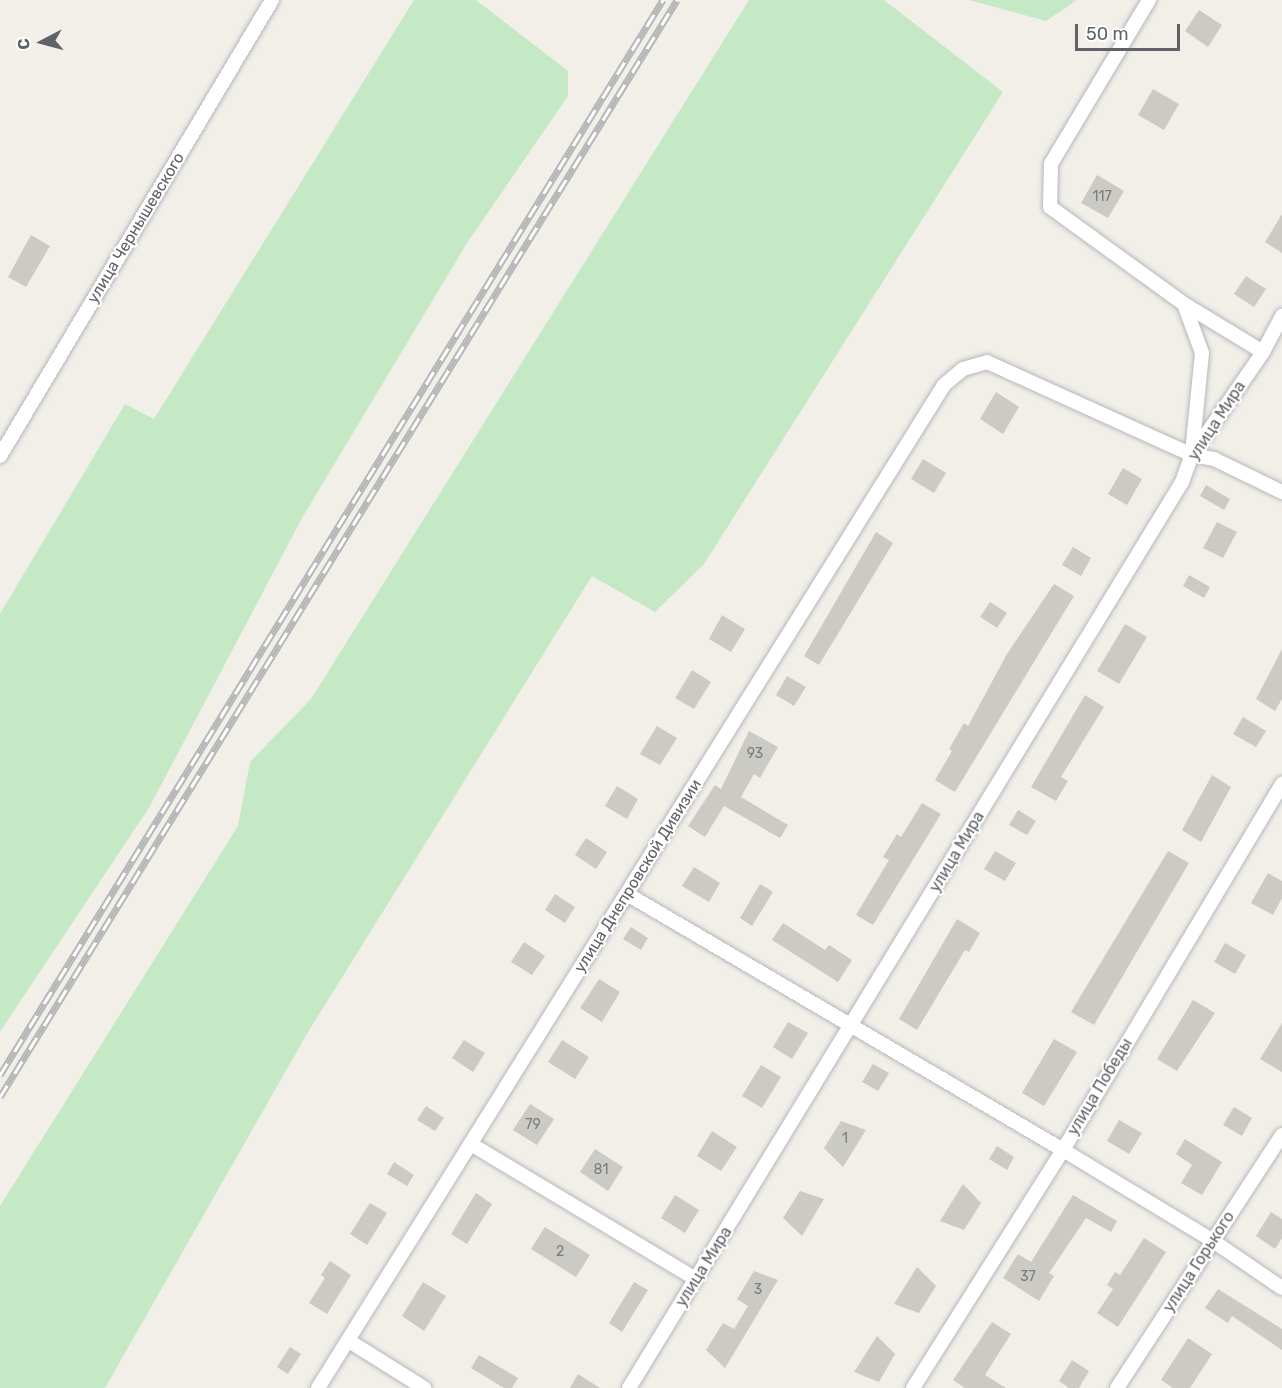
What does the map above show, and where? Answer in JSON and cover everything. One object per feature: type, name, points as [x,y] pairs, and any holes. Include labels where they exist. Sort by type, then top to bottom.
[{"type":"street","name":"улица Чернышевского","points":[[0,456],[272,0]]},
{"type":"street","points":[[1149,0],[1051,164],[1050,207],[1184,304],[1263,352]]},
{"type":"street","points":[[1184,304],[1202,353],[1192,455],[1215,459],[1282,492]]},
{"type":"street","name":"улица Мира","points":[[629,1388],[853,1025],[1182,482],[1192,455],[1263,352],[1282,316]]},
{"type":"street","name":"улица Днепровской Дивизии","points":[[318,1388],[944,385],[963,369],[987,362],[1192,455]]},
{"type":"street","name":"улица Победы","points":[[913,1388],[1063,1149],[1282,784]]},
{"type":"street","points":[[627,894],[1063,1149],[1213,1241],[1282,1288]]},
{"type":"street","name":"улица Горького","points":[[1117,1388],[1282,1136]]},
{"type":"street","points":[[471,1144],[696,1280]]},
{"type":"street","points":[[349,1341],[424,1388]]},
{"type":"green space","points":[[414,0],[476,0],[568,71],[568,96],[467,243],[302,518],[150,806],[0,1032],[0,614],[125,404],[154,419]]},
{"type":"green space","points":[[749,0],[884,0],[1003,92],[704,564],[655,612],[592,576],[308,1032],[105,1388],[0,1388],[0,1206],[238,826],[250,762],[311,699]]},
{"type":"green space","points":[[969,0],[1077,0],[1046,21]]},
{"type":"building","points":[[1199,10],[1222,25],[1208,47],[1185,31]]},
{"type":"building","points":[[1153,89],[1179,104],[1164,130],[1138,115]]},
{"type":"building","points":[[1097,175],[1124,191],[1108,218],[1081,203]]},
{"type":"building","points":[[1282,214],[1282,253],[1265,242]]},
{"type":"building","points":[[31,235],[50,246],[26,287],[8,277]]},
{"type":"building","points":[[1246,276],[1266,289],[1254,307],[1234,294]]},
{"type":"building","points":[[996,392],[1019,407],[1003,434],[980,419]]},
{"type":"building","points":[[923,459],[946,473],[934,493],[911,479]]},
{"type":"building","points":[[1123,468],[1142,479],[1127,505],[1108,494]]},
{"type":"building","points":[[1206,485],[1230,499],[1224,510],[1200,496]]},
{"type":"building","points":[[1217,522],[1237,532],[1223,558],[1203,548]]},
{"type":"building","points":[[876,532],[893,543],[819,665],[804,656]]},
{"type":"building","points":[[1073,547],[1091,558],[1081,576],[1062,565]]},
{"type":"building","points":[[1189,575],[1210,587],[1204,598],[1183,586]]},
{"type":"building","points":[[1054,584],[1074,596],[955,792],[935,780],[952,751],[949,749],[964,723],[968,726],[1007,654]]},
{"type":"building","points":[[990,602],[1007,613],[997,628],[980,617]]},
{"type":"building","points":[[722,615],[745,629],[731,652],[709,639]]},
{"type":"building","points":[[1125,624],[1147,637],[1119,684],[1097,671]]},
{"type":"building","points":[[1282,649],[1282,699],[1275,711],[1256,699]]},
{"type":"building","points":[[692,670],[711,682],[694,709],[675,698]]},
{"type":"building","points":[[787,676],[806,687],[794,706],[776,695]]},
{"type":"building","points":[[1085,695],[1104,707],[1061,777],[1068,781],[1056,801],[1031,787]]},
{"type":"building","points":[[1243,717],[1266,731],[1256,747],[1233,734]]},
{"type":"building","points":[[657,726],[677,738],[660,765],[640,754]]},
{"type":"building","points":[[749,731],[778,747],[760,778],[754,774],[741,797],[788,825],[780,838],[724,806],[705,837],[688,826],[715,785],[721,789]]},
{"type":"building","points":[[1212,775],[1231,787],[1201,842],[1182,830]]},
{"type":"building","points":[[617,786],[638,799],[627,819],[605,806]]},
{"type":"building","points":[[922,803],[941,814],[873,925],[856,915],[889,860],[883,857],[897,834],[901,837]]},
{"type":"building","points":[[1018,810],[1036,821],[1027,835],[1009,825]]},
{"type":"building","points":[[586,838],[607,852],[596,869],[575,855]]},
{"type":"building","points":[[995,851],[1016,863],[1005,881],[984,869]]},
{"type":"building","points":[[1168,851],[1189,863],[1094,1025],[1071,1012]]},
{"type":"building","points":[[694,867],[720,883],[709,902],[682,886]]},
{"type":"building","points":[[1268,873],[1282,881],[1282,898],[1273,915],[1251,903]]},
{"type":"building","points":[[760,884],[773,892],[752,926],[740,918]]},
{"type":"building","points":[[555,894],[575,907],[565,923],[545,910]]},
{"type":"building","points":[[957,919],[980,933],[969,952],[965,950],[917,1030],[899,1019]]},
{"type":"building","points":[[783,923],[825,950],[829,945],[852,960],[838,982],[772,940]]},
{"type":"building","points":[[631,927],[648,938],[641,950],[623,939]]},
{"type":"building","points":[[524,942],[545,956],[532,975],[511,962]]},
{"type":"building","points":[[1225,943],[1246,955],[1235,974],[1214,962]]},
{"type":"building","points":[[599,979],[620,992],[602,1022],[580,1008]]},
{"type":"building","points":[[1193,1000],[1215,1013],[1177,1071],[1157,1059]]},
{"type":"building","points":[[788,1022],[808,1033],[792,1059],[773,1047]]},
{"type":"building","points":[[1282,1023],[1282,1072],[1260,1059]]},
{"type":"building","points":[[1054,1039],[1077,1052],[1044,1106],[1022,1093]]},
{"type":"building","points":[[464,1040],[485,1053],[473,1072],[452,1058]]},
{"type":"building","points":[[562,1040],[589,1057],[575,1079],[548,1062]]},
{"type":"building","points":[[873,1064],[889,1073],[878,1091],[862,1082]]},
{"type":"building","points":[[761,1065],[781,1077],[762,1108],[742,1096]]},
{"type":"building","points":[[530,1104],[554,1119],[537,1145],[513,1130]]},
{"type":"building","points":[[426,1106],[444,1118],[435,1131],[417,1120]]},
{"type":"building","points":[[1234,1107],[1252,1118],[1242,1136],[1223,1125]]},
{"type":"building","points":[[1119,1120],[1142,1133],[1129,1154],[1107,1141]]},
{"type":"building","points":[[841,1121],[866,1130],[843,1167],[824,1148]]},
{"type":"building","points":[[712,1131],[737,1147],[721,1171],[697,1156]]},
{"type":"building","points":[[1185,1139],[1222,1162],[1202,1195],[1181,1183],[1192,1165],[1176,1154]]},
{"type":"building","points":[[997,1146],[1014,1157],[1007,1170],[989,1159]]},
{"type":"building","points":[[595,1149],[623,1167],[608,1191],[580,1172]]},
{"type":"building","points":[[394,1162],[414,1175],[407,1186],[387,1174]]},
{"type":"building","points":[[963,1184],[981,1203],[964,1230],[940,1221]]},
{"type":"building","points":[[800,1191],[824,1199],[802,1236],[783,1218]]},
{"type":"building","points":[[476,1193],[492,1204],[467,1244],[451,1234]]},
{"type":"building","points":[[675,1195],[699,1210],[685,1233],[661,1218]]},
{"type":"building","points":[[1073,1195],[1117,1221],[1111,1232],[1086,1218],[1049,1273],[1054,1276],[1039,1301],[1003,1278],[1018,1254],[1031,1262]]},
{"type":"building","points":[[370,1203],[387,1213],[367,1245],[350,1234]]},
{"type":"building","points":[[1271,1212],[1282,1219],[1282,1238],[1275,1249],[1256,1236]]},
{"type":"building","points":[[545,1227],[590,1255],[576,1277],[531,1249]]},
{"type":"building","points":[[1144,1238],[1166,1252],[1118,1327],[1097,1313],[1113,1289],[1107,1285],[1115,1272],[1120,1275]]},
{"type":"building","points":[[330,1261],[351,1275],[327,1314],[309,1303],[325,1278],[321,1275]]},
{"type":"building","points":[[917,1267],[936,1286],[919,1313],[894,1304]]},
{"type":"building","points":[[754,1271],[778,1280],[725,1368],[706,1350],[723,1323],[734,1329],[748,1306],[737,1299]]},
{"type":"building","points":[[423,1282],[446,1296],[424,1331],[402,1316]]},
{"type":"building","points":[[634,1282],[648,1290],[622,1332],[609,1323]]},
{"type":"building","points":[[1218,1289],[1282,1329],[1282,1350],[1232,1316],[1228,1323],[1205,1308]]},
{"type":"building","points":[[992,1322],[1011,1334],[985,1375],[1006,1388],[965,1388],[953,1380]]},
{"type":"building","points":[[877,1336],[895,1354],[879,1382],[854,1372]]},
{"type":"building","points":[[1188,1338],[1212,1354],[1190,1388],[1173,1388],[1161,1380]]},
{"type":"building","points":[[290,1347],[301,1354],[288,1374],[277,1367]]},
{"type":"building","points":[[479,1355],[518,1378],[512,1388],[504,1388],[471,1368]]},
{"type":"building","points":[[1072,1360],[1089,1371],[1079,1388],[1069,1388],[1059,1381]]},
{"type":"building","points":[[578,1374],[600,1388],[570,1388]]},
{"type":"railway","points":[[0,1075],[663,0]]},
{"type":"railway","points":[[0,1097],[677,0]]}]
